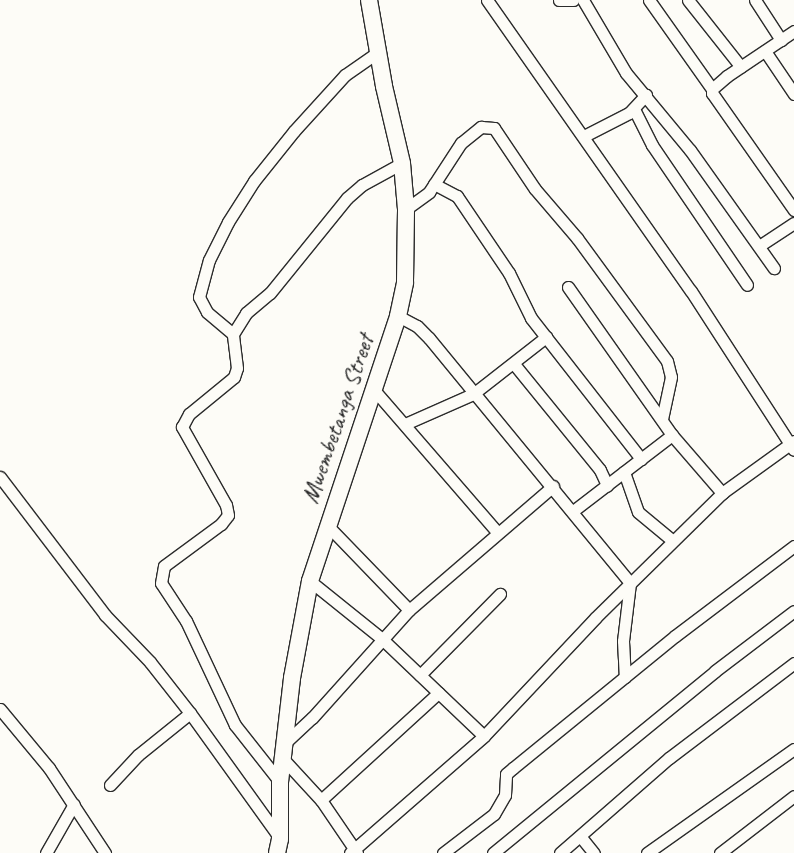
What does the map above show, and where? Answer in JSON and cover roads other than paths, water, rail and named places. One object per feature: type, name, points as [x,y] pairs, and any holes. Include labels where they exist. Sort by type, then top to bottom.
[{"type":"street","name":"Mwembetanga Street","points":[[279,846],[280,782],[285,760],[292,678],[310,581],[327,525],[375,391],[398,316],[405,282],[406,209],[402,162],[377,53],[369,0]]},
{"type":"street","points":[[285,760],[321,800],[354,852],[484,736],[630,583],[722,493],[792,445],[691,292],[584,136],[487,0]]},
{"type":"street","points":[[560,0],[573,0]]},
{"type":"street","points":[[583,0],[611,53],[646,95],[774,268]]},
{"type":"street","points":[[688,0],[740,67]]},
{"type":"street","points":[[755,0],[781,40]]},
{"type":"street","points":[[655,2],[712,89],[714,98],[794,210]]},
{"type":"street","points":[[712,89],[740,67],[794,31]]},
{"type":"street","points":[[765,51],[794,94]]},
{"type":"street","points":[[233,334],[207,312],[199,297],[209,260],[228,222],[254,181],[294,132],[345,75],[377,53]]},
{"type":"street","points":[[584,136],[634,109],[646,95]]},
{"type":"street","points":[[634,109],[652,145],[748,285]]},
{"type":"street","points":[[406,209],[420,201],[434,184],[461,143],[481,127],[494,128],[535,189],[595,261],[667,361],[671,377],[662,419]]},
{"type":"street","points":[[280,782],[235,725],[186,621],[161,583],[164,566],[222,524],[228,515],[226,506],[182,427],[189,414],[234,377],[237,368],[233,334],[246,313],[270,292],[347,198],[362,185],[402,162]]},
{"type":"street","points":[[434,184],[457,196],[509,273],[531,318],[641,458]]},
{"type":"street","points":[[759,246],[794,223]]},
{"type":"street","points":[[568,287],[672,435],[722,493]]},
{"type":"street","points":[[398,316],[417,326],[428,338],[473,394],[553,486],[630,583],[623,641],[625,677]]},
{"type":"street","points":[[405,424],[473,394],[514,364],[546,337]]},
{"type":"street","points":[[514,364],[600,470],[607,486]]},
{"type":"street","points":[[375,391],[498,532]]},
{"type":"street","points":[[573,511],[672,435]]},
{"type":"street","points":[[624,472],[638,512],[673,541]]},
{"type":"street","points":[[0,477],[105,615],[150,662],[190,713],[279,846]]},
{"type":"street","points":[[287,741],[312,718],[381,638],[409,610],[553,486]]},
{"type":"street","points":[[327,525],[409,610]]},
{"type":"street","points":[[443,853],[494,814],[505,795],[506,774],[625,677],[794,546]]},
{"type":"street","points":[[310,581],[381,638],[484,736]]},
{"type":"street","points":[[420,675],[500,594]]},
{"type":"street","points":[[493,853],[715,672],[794,611]]},
{"type":"street","points":[[560,853],[669,758],[794,663]]},
{"type":"street","points":[[321,800],[438,693]]},
{"type":"street","points":[[0,709],[33,746],[74,804],[105,853]]},
{"type":"street","points":[[110,785],[138,756],[190,713]]},
{"type":"street","points":[[647,853],[794,748]]},
{"type":"street","points":[[720,853],[794,796]]},
{"type":"street","points":[[46,853],[74,804]]},
{"type":"street","points":[[580,836],[594,853]]}]
